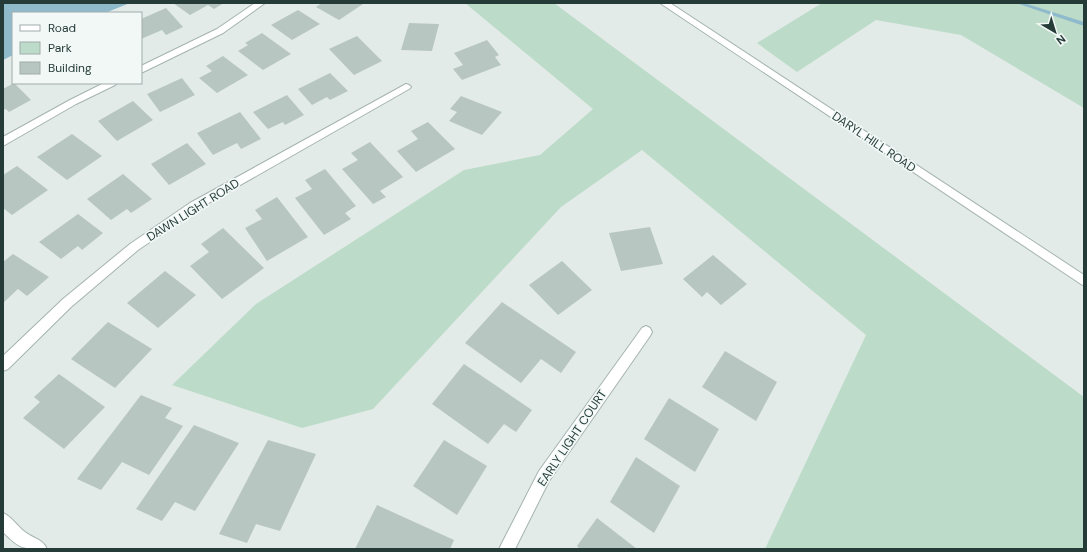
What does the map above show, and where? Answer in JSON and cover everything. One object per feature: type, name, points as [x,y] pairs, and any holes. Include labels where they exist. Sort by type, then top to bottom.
[{"type":"street","points":[[142,70],[220,31],[261,3]]},
{"type":"street","name":"DARYL HILL ROAD","points":[[664,3],[1084,281]]},
{"type":"street","points":[[3,142],[73,102],[110,84]]},
{"type":"street","name":"DAWN LIGHT ROAD","points":[[3,365],[67,303],[134,247],[194,206],[406,87]]},
{"type":"street","name":"EARLY LIGHT COURT","points":[[507,549],[544,476],[646,332]]},
{"type":"street","points":[[3,521],[20,538],[39,549]]},
{"type":"green space","points":[[465,3],[554,3],[1084,397],[1084,549],[765,549],[866,335],[642,150],[561,207],[373,409],[302,428],[172,385],[256,304],[464,170],[540,155],[593,109]]},
{"type":"green space","points":[[822,3],[1084,3],[1084,108],[961,35],[876,20],[797,72],[757,43]]},
{"type":"water","points":[[3,3],[130,3],[108,12],[12,12],[12,56],[3,60]]},
{"type":"building","points":[[173,3],[224,3],[214,9],[208,5],[190,15]]},
{"type":"building","points":[[322,3],[363,4],[339,20],[316,7]]},
{"type":"building","points":[[166,8],[183,27],[166,35],[162,30],[142,39],[142,19]]},
{"type":"building","points":[[298,10],[320,24],[292,40],[271,25]]},
{"type":"building","points":[[409,23],[439,24],[432,51],[401,50]]},
{"type":"building","points":[[262,33],[291,54],[263,70],[238,51],[248,45],[245,43]]},
{"type":"building","points":[[357,36],[382,61],[354,75],[329,49]]},
{"type":"building","points":[[487,40],[499,55],[495,57],[501,65],[462,80],[453,69],[463,65],[454,53]]},
{"type":"building","points":[[223,56],[248,75],[217,93],[199,78],[212,71],[206,66]]},
{"type":"building","points":[[330,73],[348,91],[330,100],[327,97],[312,105],[298,89]]},
{"type":"building","points":[[182,78],[195,95],[160,112],[147,94]]},
{"type":"building","points":[[15,84],[31,100],[9,112],[6,109],[3,110],[3,89]]},
{"type":"building","points":[[287,95],[304,115],[285,125],[283,122],[268,129],[253,112]]},
{"type":"building","points":[[461,96],[502,112],[482,135],[449,121],[457,112],[450,109]]},
{"type":"building","points":[[133,101],[153,120],[117,141],[98,121]]},
{"type":"building","points":[[240,112],[261,139],[241,149],[237,143],[213,155],[197,133]]},
{"type":"building","points":[[428,122],[455,149],[416,172],[397,151],[418,139],[411,131]]},
{"type":"building","points":[[72,134],[102,156],[67,180],[37,157]]},
{"type":"building","points":[[370,142],[403,177],[380,191],[386,197],[373,204],[342,169],[358,160],[351,153]]},
{"type":"building","points":[[187,143],[206,164],[169,185],[151,164]]},
{"type":"building","points":[[17,166],[48,190],[12,215],[3,208],[3,175]]},
{"type":"building","points":[[325,169],[356,206],[345,213],[351,219],[324,235],[295,198],[312,189],[305,180]]},
{"type":"building","points":[[123,174],[152,199],[131,213],[127,209],[111,220],[87,199]]},
{"type":"building","points":[[277,197],[308,237],[267,261],[245,228],[262,219],[255,210]]},
{"type":"building","points":[[78,214],[103,233],[82,250],[78,246],[61,259],[39,242]]},
{"type":"building","points":[[650,227],[663,264],[621,271],[609,233]]},
{"type":"building","points":[[223,228],[264,268],[222,299],[190,266],[209,252],[201,244]]},
{"type":"building","points":[[13,254],[49,277],[27,296],[18,289],[3,303],[3,262]]},
{"type":"building","points":[[713,255],[747,284],[721,305],[707,292],[702,297],[683,279]]},
{"type":"building","points":[[562,261],[592,290],[558,315],[529,285]]},
{"type":"building","points":[[165,271],[196,295],[158,328],[127,303]]},
{"type":"building","points":[[502,302],[576,352],[561,373],[541,359],[521,383],[465,343]]},
{"type":"building","points":[[108,322],[152,349],[115,388],[71,359]]},
{"type":"building","points":[[725,351],[777,382],[756,421],[702,387]]},
{"type":"building","points":[[464,364],[532,410],[516,432],[504,424],[488,444],[432,404]]},
{"type":"building","points":[[59,374],[105,407],[64,449],[23,418],[40,402],[34,397]]},
{"type":"building","points":[[141,395],[172,408],[165,418],[183,426],[149,475],[122,462],[101,490],[77,479]]},
{"type":"building","points":[[669,398],[719,429],[695,472],[644,439]]},
{"type":"building","points":[[194,425],[239,443],[195,511],[175,502],[162,521],[136,509]]},
{"type":"building","points":[[268,440],[316,454],[280,531],[256,524],[247,543],[219,534]]},
{"type":"building","points":[[444,440],[487,466],[457,515],[413,486]]},
{"type":"building","points":[[636,457],[680,486],[654,533],[610,502]]},
{"type":"building","points":[[377,505],[454,540],[450,549],[355,549]]},
{"type":"building","points":[[597,518],[637,549],[580,549],[577,546]]},
{"type":"waterway","points":[[1019,3],[1084,24]]}]
